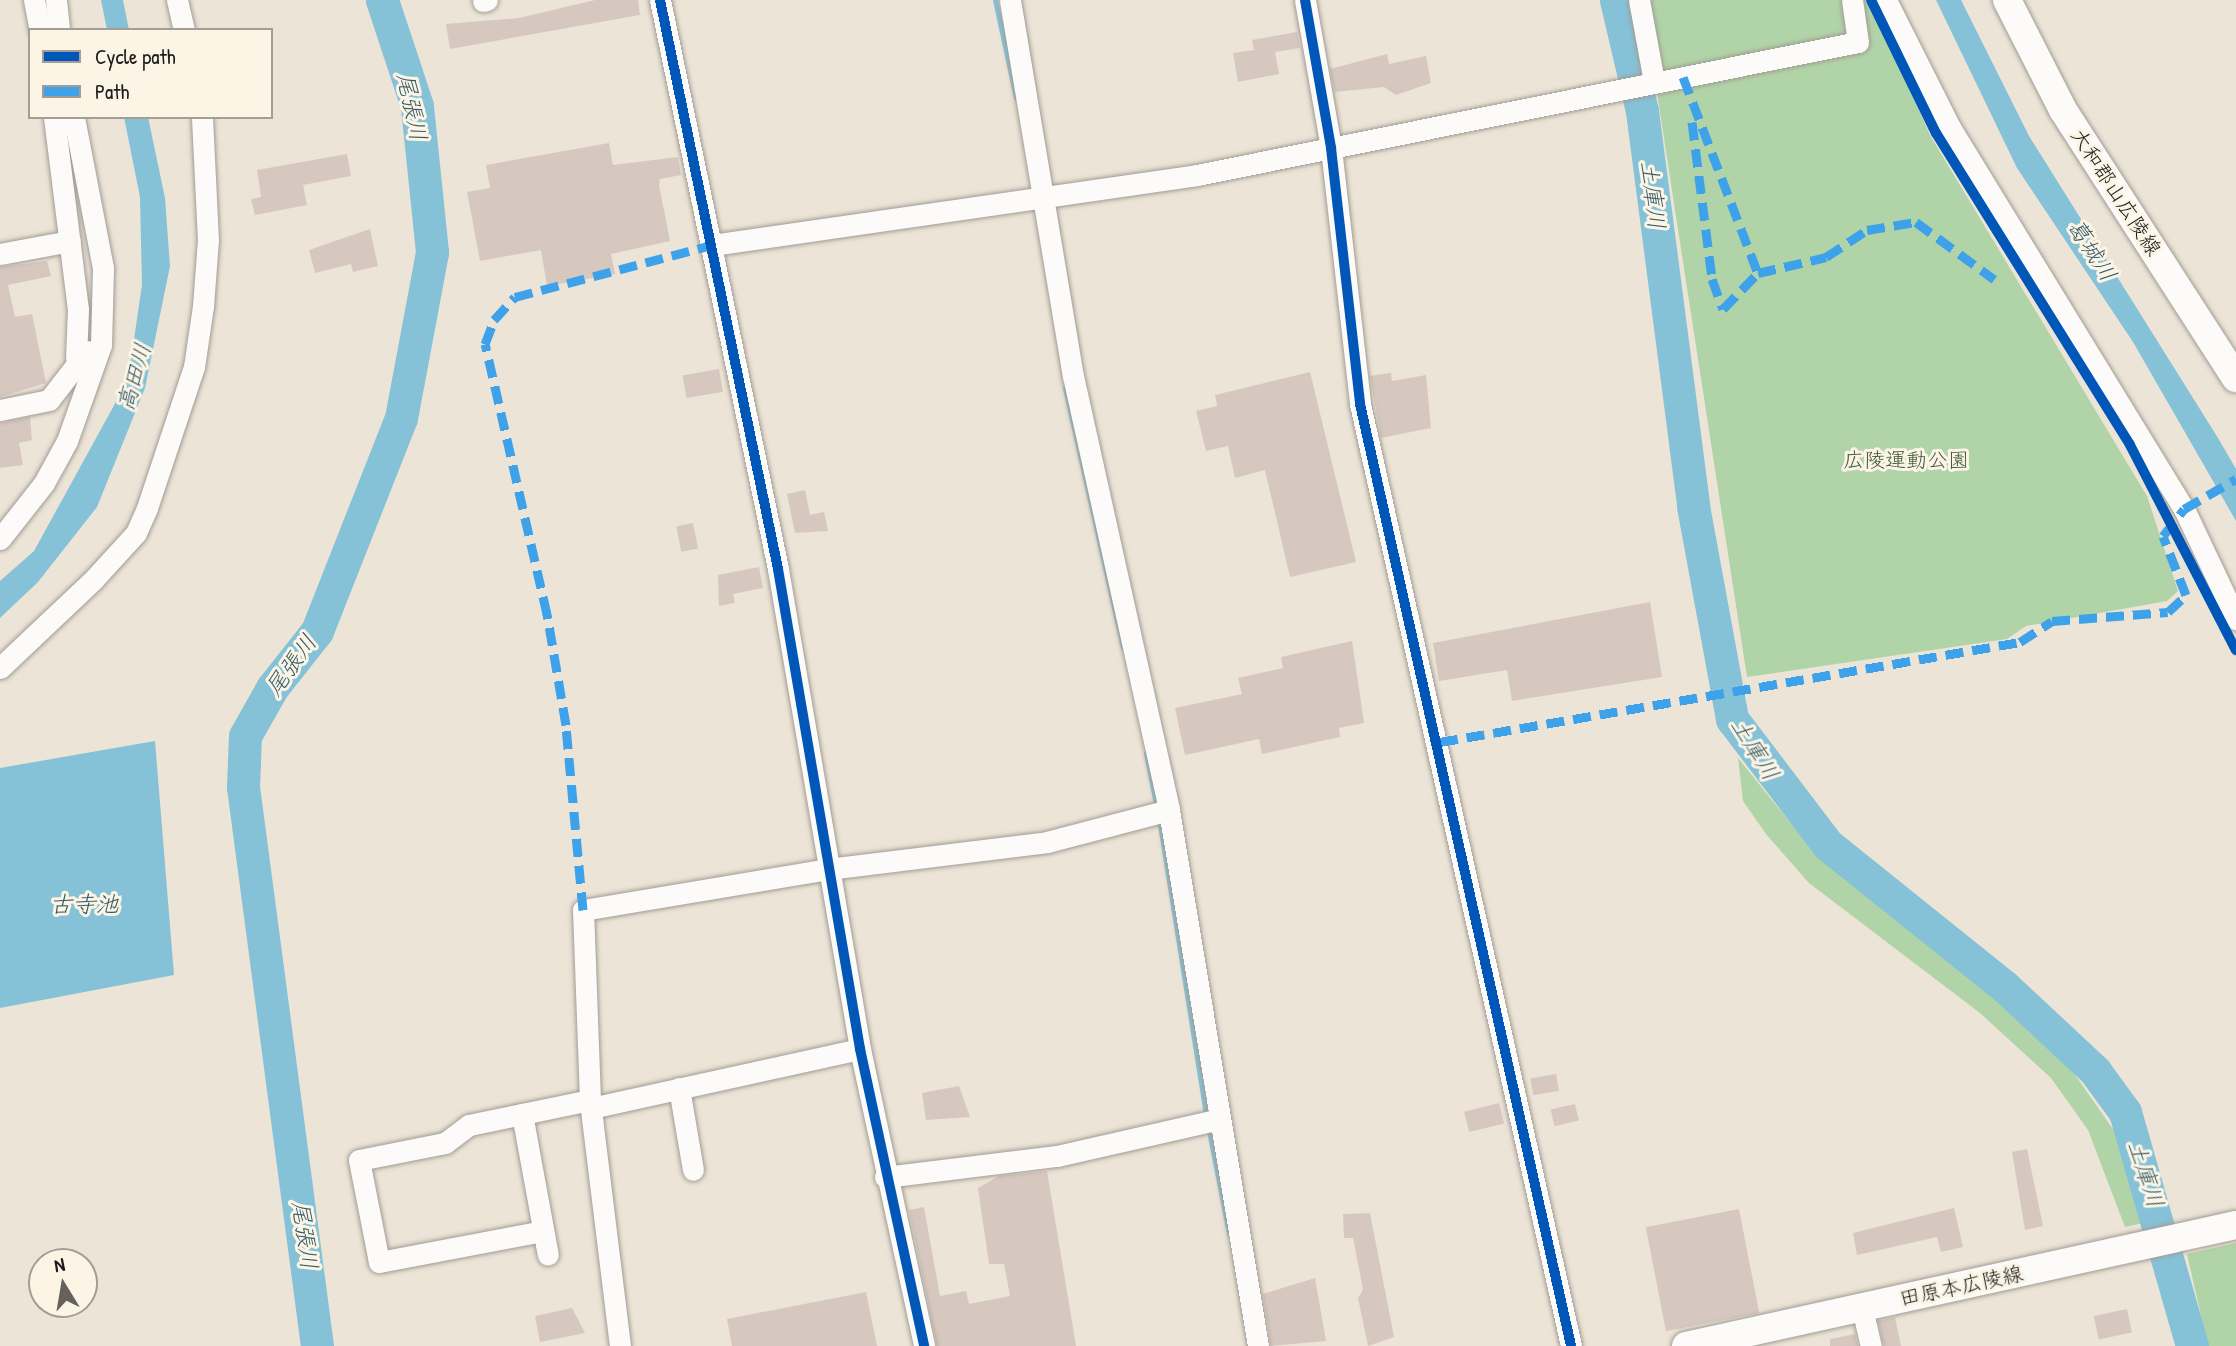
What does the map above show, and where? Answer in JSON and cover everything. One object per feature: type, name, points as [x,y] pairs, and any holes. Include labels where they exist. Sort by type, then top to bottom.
[{"type":"main road","name":"大和郡山広陵線","points":[[2007,0],[2063,110],[2236,378]]},
{"type":"main road","name":"田原本広陵線","points":[[1686,1346],[2236,1225]]},
{"type":"street","points":[[34,0],[40,28]]},
{"type":"street","points":[[56,0],[59,28]]},
{"type":"street","points":[[177,0],[184,28]]},
{"type":"street","points":[[660,0],[789,626],[860,1049],[885,1177],[924,1346]]},
{"type":"street","points":[[1010,0],[1047,199],[1075,388],[1159,812],[1211,1121],[1258,1346]]},
{"type":"street","points":[[1305,0],[1331,148],[1360,404],[1571,1346]]},
{"type":"street","points":[[1640,0],[1654,82]]},
{"type":"street","points":[[712,244],[1047,199],[1331,148],[1612,89],[1858,42],[1852,0]]},
{"type":"street","points":[[1886,0],[1951,129],[2184,509],[2236,619]]},
{"type":"street","points":[[54,119],[70,241],[76,358]]},
{"type":"street","points":[[0,539],[44,484],[67,441],[88,389],[106,305],[74,119]]},
{"type":"street","points":[[0,668],[103,570],[136,533],[147,508],[194,367],[203,306],[208,240],[202,119]]},
{"type":"street","points":[[0,254],[70,241]]},
{"type":"street","points":[[0,410],[49,400],[76,358],[88,350],[91,316],[106,305]]},
{"type":"street","points":[[620,1346],[591,1104],[583,910],[828,869],[1047,842],[1159,812]]},
{"type":"street","points":[[543,1231],[379,1262],[359,1160],[445,1143],[469,1125],[679,1088],[860,1049]]},
{"type":"street","points":[[679,1088],[693,1170]]},
{"type":"street","points":[[522,1114],[548,1255]]},
{"type":"street","points":[[885,1177],[1057,1156],[1211,1121]]},
{"type":"street","points":[[1862,1308],[1871,1346]]},
{"type":"green space","name":"広陵運動公園","points":[[1636,0],[1869,0],[1931,137],[2147,496],[2178,591],[2167,601],[2026,626],[2007,639],[1747,677],[1655,80]]},
{"type":"green space","points":[[1738,758],[1818,857],[2016,1013],[2064,1059],[2117,1135],[2143,1223],[2125,1227],[2088,1130],[2051,1078],[1980,1013],[1809,883],[1766,834],[1743,801]]},
{"type":"green space","points":[[2236,1243],[2236,1346],[2208,1346],[2187,1254]]},
{"type":"water","points":[[101,0],[123,0],[129,28],[107,28]]},
{"type":"water","name":"葛城川","points":[[1936,0],[1961,0],[2029,136],[2236,469],[2236,521],[2133,342],[2017,168]]},
{"type":"water","name":"高田川","points":[[124,119],[148,119],[165,198],[170,266],[145,388],[97,507],[38,582],[0,618],[0,581],[34,551],[128,380],[142,285],[140,197]]},
{"type":"water","name":"古寺池","points":[[155,741],[174,975],[0,1008],[0,768]]},
{"type":"building","points":[[595,0],[638,0],[640,15],[450,49],[446,24],[519,18]]},
{"type":"building","points":[[1297,32],[1300,48],[1275,52],[1279,74],[1238,82],[1233,53],[1254,50],[1252,40]]},
{"type":"building","points":[[1387,54],[1389,64],[1426,56],[1431,83],[1396,95],[1384,87],[1335,92],[1330,69]]},
{"type":"building","points":[[609,143],[613,165],[678,157],[681,175],[660,179],[659,185],[670,241],[611,254],[615,274],[547,286],[541,250],[480,261],[467,192],[490,188],[486,165]]},
{"type":"building","points":[[347,154],[351,176],[303,185],[307,205],[255,215],[251,199],[261,197],[257,170]]},
{"type":"building","points":[[370,229],[378,266],[353,272],[351,264],[315,273],[309,250]]},
{"type":"building","points":[[47,261],[51,276],[8,285],[15,317],[32,314],[46,383],[0,397],[0,267]]},
{"type":"building","points":[[719,369],[723,392],[687,398],[683,375]]},
{"type":"building","points":[[1310,372],[1356,562],[1290,577],[1265,470],[1235,478],[1228,446],[1206,451],[1196,411],[1217,406],[1215,395]]},
{"type":"building","points":[[1391,373],[1392,381],[1426,375],[1431,428],[1381,438],[1370,376]]},
{"type":"building","points":[[30,417],[32,440],[19,443],[23,465],[0,468],[0,423]]},
{"type":"building","points":[[805,490],[810,515],[824,512],[828,531],[795,533],[787,494]]},
{"type":"building","points":[[693,523],[698,549],[681,552],[676,526]]},
{"type":"building","points":[[759,567],[763,588],[733,594],[735,603],[719,606],[718,575]]},
{"type":"building","points":[[1650,602],[1662,677],[1512,701],[1507,670],[1439,681],[1433,643]]},
{"type":"building","points":[[1352,641],[1364,723],[1339,728],[1340,737],[1262,754],[1259,739],[1185,755],[1175,708],[1242,694],[1238,678],[1283,668],[1281,657]]},
{"type":"building","points":[[1556,1074],[1559,1091],[1533,1095],[1530,1079]]},
{"type":"building","points":[[959,1086],[970,1117],[926,1120],[922,1093]]},
{"type":"building","points":[[1499,1103],[1504,1123],[1469,1132],[1464,1112]]},
{"type":"building","points":[[1575,1104],[1579,1121],[1554,1126],[1551,1110]]},
{"type":"building","points":[[2027,1149],[2043,1226],[2025,1230],[2012,1152]]},
{"type":"building","points":[[1047,1171],[1076,1346],[937,1346],[909,1210],[924,1207],[940,1296],[966,1291],[969,1304],[1010,1296],[1004,1264],[989,1264],[978,1188],[999,1176]]},
{"type":"building","points":[[1954,1208],[1963,1247],[1941,1252],[1937,1237],[1857,1255],[1853,1233]]},
{"type":"building","points":[[1739,1209],[1759,1313],[1666,1331],[1646,1227]]},
{"type":"building","points":[[1370,1213],[1394,1337],[1368,1346],[1358,1298],[1363,1290],[1353,1238],[1344,1238],[1343,1214]]},
{"type":"building","points":[[1315,1278],[1326,1341],[1271,1346],[1263,1294]]},
{"type":"building","points":[[866,1292],[877,1346],[732,1346],[727,1319]]},
{"type":"building","points":[[572,1308],[585,1333],[540,1342],[535,1316]]},
{"type":"building","points":[[2127,1309],[2132,1332],[2099,1340],[2094,1316]]},
{"type":"building","points":[[1895,1317],[1901,1346],[1884,1346],[1878,1321]]},
{"type":"building","points":[[1855,1334],[1858,1346],[1830,1346],[1830,1339]]},
{"type":"waterway","name":"尾張川","points":[[317,1346],[243,787],[245,736],[272,688],[317,631],[401,418],[432,252],[417,106],[382,0]]},
{"type":"waterway","points":[[995,0],[1016,98]]},
{"type":"waterway","name":"土庫川","points":[[1616,0],[1642,111],[1693,506],[1732,719],[1828,845],[2004,986],[2095,1071],[2125,1112],[2192,1346]]},
{"type":"waterway","points":[[1065,388],[1123,648]]},
{"type":"waterway","points":[[1146,753],[1157,809]]},
{"type":"waterway","points":[[1159,818],[1206,1116]]},
{"type":"waterway","points":[[1208,1126],[1229,1233]]},
{"type":"marked path","points":[[1683,77],[1758,273],[1826,257],[1867,230],[1916,222],[1994,279]]},
{"type":"marked path","points":[[1692,122],[1712,279],[1723,309],[1758,273]]},
{"type":"marked path","points":[[583,910],[566,725],[547,614],[485,344],[494,320],[515,297],[712,245]]},
{"type":"marked path","points":[[1440,742],[2020,642],[2052,621],[2168,612],[2186,595],[2163,536],[2184,509],[2236,479]]},
{"type":"cycle path","points":[[660,0],[778,569],[860,1049],[924,1346]]},
{"type":"cycle path","points":[[1305,0],[1331,148],[1360,404],[1571,1346]]},
{"type":"cycle path","points":[[1871,0],[1936,133],[2130,445],[2236,650]]}]
